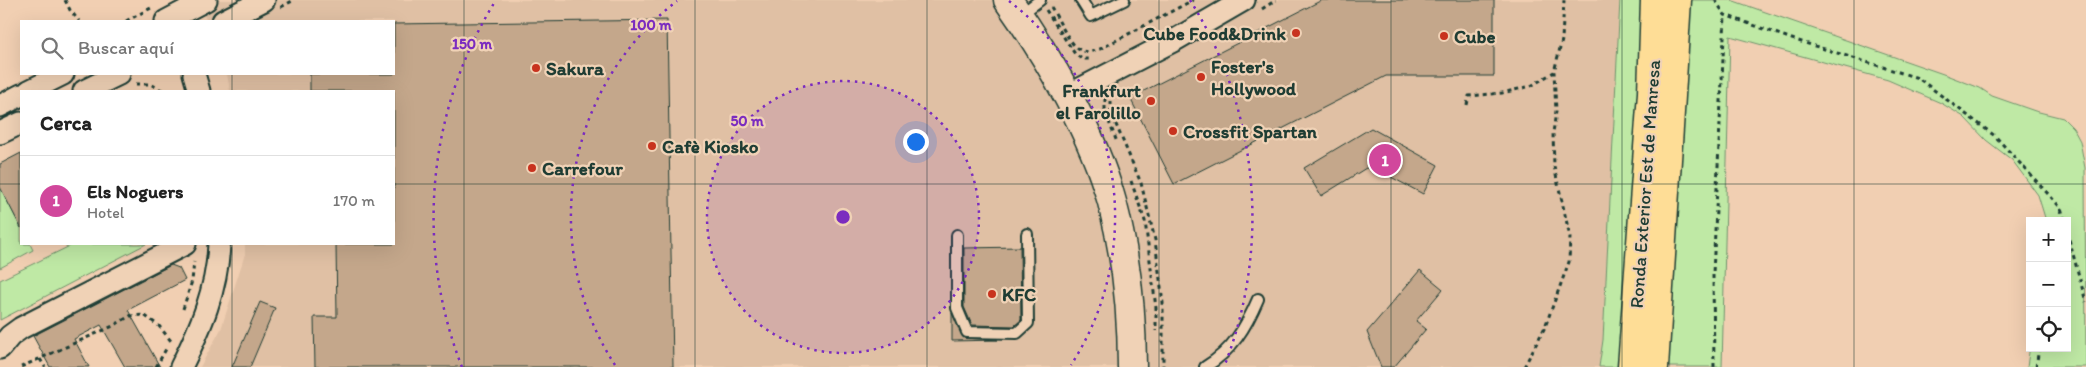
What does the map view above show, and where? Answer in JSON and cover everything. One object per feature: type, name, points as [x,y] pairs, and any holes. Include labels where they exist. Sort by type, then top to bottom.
[{"type":"highway","name":"Ronda Exterior Est de Manresa","points":[[1632,367],[1652,93],[1655,0]]},
{"type":"highway","name":"Ronda Exterior Est de Manresa","points":[[1654,367],[1677,0]]},
{"type":"street","points":[[162,13],[206,0]]},
{"type":"street","points":[[225,20],[264,0]]},
{"type":"street","points":[[1078,90],[1175,40],[1244,0]]},
{"type":"street","points":[[1029,4],[1078,90],[1109,157],[1127,212],[1143,309],[1144,367]]},
{"type":"street","points":[[1029,4],[1068,99],[1101,170],[1112,202],[1127,285],[1132,337],[1132,367]]},
{"type":"street","points":[[31,90],[61,75]]},
{"type":"street","points":[[86,90],[117,75]]},
{"type":"street","points":[[194,75],[199,90]]},
{"type":"street","points":[[0,106],[20,96]]},
{"type":"street","points":[[0,133],[20,123]]},
{"type":"street","points":[[181,367],[205,317],[215,280],[219,245]]},
{"type":"street","points":[[0,348],[10,336],[21,328],[190,248]]},
{"type":"lane","points":[[1081,0],[1091,16],[1124,0]]},
{"type":"lane","points":[[957,235],[957,308],[967,332],[1017,333],[1028,323],[1028,234]]},
{"type":"lane","points":[[1205,367],[1217,360],[1239,338],[1258,299]]},
{"type":"path","points":[[66,0],[77,20]]},
{"type":"path","points":[[1029,4],[1080,50],[1089,52],[1100,50],[1193,0]]},
{"type":"path","points":[[1524,367],[1545,327],[1569,262],[1570,237],[1554,166],[1553,133],[1556,111],[1554,72],[1562,40],[1564,0]]},
{"type":"path","points":[[1715,0],[1726,15],[1792,40],[1918,78],[1994,136],[2061,208],[2064,217]]},
{"type":"path","points":[[1029,4],[1082,60],[1091,60],[1099,57]]},
{"type":"path","points":[[130,20],[162,13]]},
{"type":"path","points":[[1714,367],[1713,274],[1726,15]]},
{"type":"path","points":[[1468,106],[1469,96],[1502,93],[1531,86],[1554,72]]},
{"type":"path","points":[[1118,88],[1111,98],[1111,113],[1141,183],[1155,240],[1163,303],[1163,367]]},
{"type":"path","points":[[2060,217],[2061,208]]},
{"type":"path","points":[[2071,247],[2086,302]]},
{"type":"path","points":[[181,318],[192,281],[190,248]]},
{"type":"path","points":[[21,367],[130,316],[144,316],[158,326],[170,341]]},
{"type":"path","points":[[156,367],[174,334]]},
{"type":"path","points":[[2036,367],[2038,352]]},
{"type":"path","points":[[40,359],[44,367]]},
{"type":"shaded area","points":[[196,0],[1620,0],[1603,340],[1599,367],[200,367],[221,329],[245,254],[245,245],[395,245],[395,90],[230,90],[227,75],[395,75],[395,20],[206,20]]},
{"type":"green space","points":[[1620,0],[1731,0],[1946,75],[1980,88],[1992,96],[2035,111],[2063,118],[2073,128],[2080,141],[2085,168],[2086,367],[2027,367],[2029,352],[2071,352],[2071,217],[2045,217],[2038,195],[2012,160],[1986,140],[1964,117],[1941,103],[1888,80],[1730,36],[1722,367],[1599,367],[1603,340]]},
{"type":"green space","points":[[0,187],[20,226],[20,245],[30,245],[33,250],[0,268]]},
{"type":"green space","points":[[72,245],[144,245],[0,320],[0,280]]},
{"type":"building","points":[[1322,0],[1494,0],[1494,76],[1386,76],[1174,184],[1130,98]]},
{"type":"building","name":"Carrefour","points":[[667,20],[673,367],[315,367],[314,317],[337,317],[336,245],[395,245],[395,90],[310,90],[310,75],[395,75],[395,24]]},
{"type":"building","points":[[1371,128],[1438,165],[1423,194],[1374,168],[1366,168],[1321,196],[1304,168]]},
{"type":"building","points":[[20,154],[20,226],[0,187],[0,164]]},
{"type":"building","points":[[1020,247],[1021,320],[1014,326],[972,325],[964,307],[964,248]]},
{"type":"building","points":[[171,265],[179,268],[185,280],[128,310],[160,367],[125,367],[101,325],[74,339],[89,367],[50,367],[33,336]]},
{"type":"building","points":[[1420,270],[1443,289],[1416,321],[1426,329],[1394,367],[1381,367],[1367,332]]},
{"type":"building","points":[[260,302],[275,308],[250,367],[232,367]]},
{"type":"building","points":[[952,313],[964,338],[998,340],[952,341]]},
{"type":"place","name":"Cube Food&Drink","points":[[1296,33]]},
{"type":"place","name":"Cube","points":[[1444,36]]},
{"type":"place","name":"Sakura","points":[[536,68]]},
{"type":"place","name":"Foster's Hollywood","points":[[1201,77]]},
{"type":"place","name":"Frankfurt el Farolillo","points":[[1151,101]]},
{"type":"place","name":"Crossfit Spartan","points":[[1173,131]]},
{"type":"place","name":"Cafè Kiosko","points":[[652,146]]},
{"type":"place","name":"Els Noguers","points":[[1385,160]]},
{"type":"place","name":"Carrefour","points":[[532,168]]},
{"type":"place","name":"KFC","points":[[992,294]]}]
